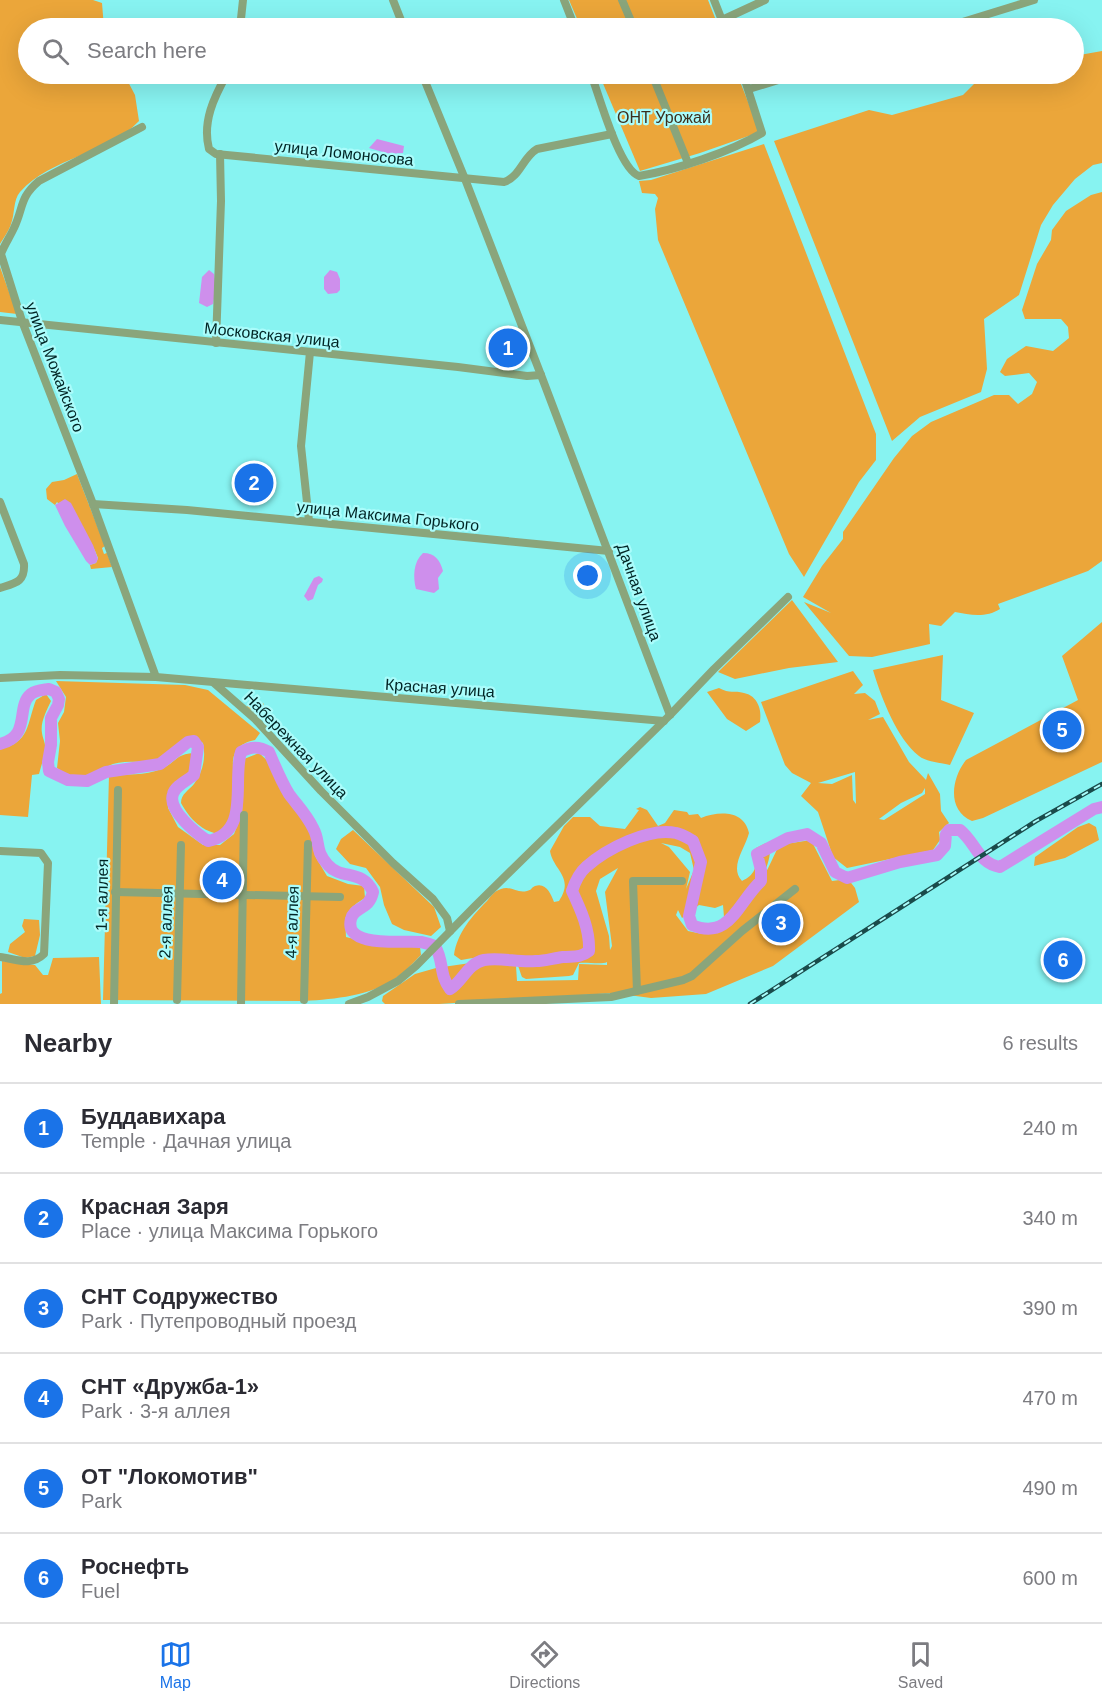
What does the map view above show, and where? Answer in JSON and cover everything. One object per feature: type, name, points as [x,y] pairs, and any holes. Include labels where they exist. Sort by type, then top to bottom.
[{"type":"street","points":[[241,18],[243,0]]},
{"type":"street","points":[[393,0],[400,18]]},
{"type":"street","points":[[564,0],[571,18]]},
{"type":"street","points":[[622,0],[630,18]]},
{"type":"street","points":[[714,0],[722,18]]},
{"type":"street","points":[[734,18],[765,0]]},
{"type":"street","points":[[975,18],[1034,0]]},
{"type":"street","points":[[216,343],[221,201],[220,154],[209,149],[207,127],[212,104],[222,84]]},
{"type":"street","name":"Дачная улица","points":[[426,84],[609,551],[667,718]]},
{"type":"street","points":[[594,84],[612,134],[633,174],[639,176],[688,163],[746,143],[762,133],[747,84]]},
{"type":"street","points":[[656,84],[688,163]]},
{"type":"street","points":[[749,89],[765,84]]},
{"type":"street","name":"улица Можайского","points":[[142,127],[39,181],[24,198],[18,221],[1,254],[2,265],[22,321],[93,504],[156,677]]},
{"type":"street","name":"улица Ломоносова","points":[[220,154],[465,179],[509,181],[530,154],[537,149],[612,134]]},
{"type":"street","name":"Московская улица","points":[[0,320],[458,366],[527,376],[541,375]]},
{"type":"street","points":[[309,521],[301,446],[310,352]]},
{"type":"street","points":[[0,502],[24,564],[25,574],[22,579],[0,588]]},
{"type":"street","name":"улица Максима Горького","points":[[93,504],[309,521],[609,551]]},
{"type":"street","points":[[348,1004],[366,1001],[398,981],[426,956],[788,597]]},
{"type":"street","points":[[0,678],[60,675],[156,677],[214,683]]},
{"type":"street","name":"Красная улица","points":[[214,683],[667,718]]},
{"type":"street","name":"Набережная улица","points":[[214,683],[255,719],[321,791],[393,863],[433,899],[447,918],[450,931]]},
{"type":"street","name":"1-я аллея","points":[[114,1002],[118,790]]},
{"type":"street","points":[[241,1001],[244,815]]},
{"type":"street","name":"4-я аллея","points":[[304,1000],[308,844]]},
{"type":"street","name":"2-я аллея","points":[[177,1000],[182,845]]},
{"type":"street","points":[[0,851],[42,853],[48,863],[44,954],[38,960],[27,962],[0,957]]},
{"type":"street","points":[[636,991],[633,881],[682,881]]},
{"type":"street","points":[[459,1004],[611,997],[692,976],[742,931],[795,889]]},
{"type":"street","points":[[115,892],[340,897]]},
{"type":"green space","points":[[0,0],[93,0],[102,3],[103,18],[18,18],[18,84],[129,84],[135,95],[139,121],[112,141],[63,163],[33,180],[18,195],[10,227],[0,244]]},
{"type":"green space","points":[[569,0],[708,0],[715,18],[577,18]]},
{"type":"green space","points":[[1102,51],[1102,163],[1093,165],[1075,179],[1053,205],[1041,225],[1019,295],[984,319],[987,369],[981,392],[920,417],[892,441],[774,141],[869,110],[892,115],[963,95],[974,84],[1084,84],[1084,54]]},
{"type":"green space","name":"ОНТ Урожай","points":[[603,84],[741,84],[760,132],[640,171]]},
{"type":"green space","points":[[764,144],[876,434],[876,460],[859,482],[804,577],[789,554],[658,240],[655,209],[658,198],[655,194],[642,193],[639,181],[651,180]]},
{"type":"green space","points":[[1102,192],[1102,561],[1088,571],[998,604],[1000,609],[995,612],[978,615],[955,612],[941,626],[929,624],[930,644],[872,657],[849,656],[804,602],[831,613],[803,597],[822,566],[843,539],[843,532],[912,436],[931,422],[994,395],[1009,395],[1018,404],[1032,394],[1037,382],[1029,373],[1005,376],[1000,372],[1007,359],[1026,346],[1053,351],[1069,338],[1068,327],[1061,319],[1025,319],[1022,310],[1037,264],[1051,240],[1052,230],[1066,211],[1091,195]]},
{"type":"green space","points":[[0,267],[17,314],[0,312]]},
{"type":"green space","points":[[77,474],[105,546],[102,548],[104,554],[107,553],[112,567],[91,569],[90,565],[96,563],[98,558],[91,542],[57,502],[55,505],[47,499],[46,489],[52,482]]},
{"type":"green space","points":[[792,600],[838,662],[789,668],[735,679],[718,672]]},
{"type":"green space","points":[[1102,622],[1102,762],[983,818],[972,821],[964,816],[958,810],[954,794],[957,776],[966,760],[1078,700],[1062,656]]},
{"type":"green space","points":[[943,655],[941,700],[974,713],[950,765],[926,760],[911,749],[891,717],[873,670]]},
{"type":"green space","points":[[853,671],[863,685],[854,694],[865,693],[875,701],[880,714],[868,720],[883,717],[909,762],[926,780],[928,773],[940,794],[941,811],[949,823],[939,832],[940,840],[933,850],[847,868],[833,857],[818,812],[801,796],[811,783],[792,773],[785,765],[761,702]],"holes":[[[855,772],[856,804],[853,800],[852,775],[832,784],[818,783]],[[925,788],[925,794],[884,820],[879,819],[901,803],[922,793]]]},
{"type":"green space","points":[[56,681],[185,685],[208,690],[260,733],[255,740],[237,749],[234,756],[233,773],[237,800],[232,818],[221,834],[208,831],[197,824],[181,803],[184,795],[200,775],[203,765],[203,743],[197,740],[191,739],[180,744],[160,760],[113,764],[87,777],[73,776],[57,768],[60,741],[58,723],[64,712],[66,697]]},
{"type":"green space","points":[[719,688],[753,697],[760,708],[760,722],[746,731],[727,719],[707,692]]},
{"type":"green space","points":[[46,694],[51,701],[42,725],[45,751],[39,774],[32,775],[28,817],[0,815],[0,749],[10,746],[22,737],[29,724],[36,700]]},
{"type":"green space","points":[[254,697],[264,704],[257,714],[247,707]]},
{"type":"green space","points":[[194,753],[188,775],[170,791],[168,808],[178,827],[203,845],[220,845],[234,834],[242,814],[244,759],[259,753],[270,763],[310,831],[315,856],[327,876],[348,884],[364,886],[365,898],[353,906],[348,914],[346,937],[370,943],[420,947],[421,955],[403,973],[386,984],[364,993],[340,998],[305,1001],[103,1000],[109,775],[142,774],[155,771],[166,767],[183,755]]},
{"type":"green space","points":[[640,807],[647,810],[658,826],[665,823],[674,810],[687,812],[689,815],[698,814],[701,818],[715,814],[730,814],[742,820],[749,833],[737,864],[738,876],[742,881],[753,872],[756,864],[756,848],[766,843],[770,851],[769,861],[760,879],[728,919],[724,917],[723,905],[715,908],[699,905],[682,918],[678,910],[676,915],[688,931],[707,934],[720,930],[731,922],[742,911],[760,884],[779,845],[811,840],[832,881],[848,879],[855,888],[859,902],[773,966],[706,994],[651,998],[613,993],[439,1004],[385,1004],[382,1001],[383,996],[415,974],[436,968],[484,961],[516,966],[517,981],[578,980],[579,964],[607,965],[607,962],[579,963],[573,975],[526,979],[522,977],[517,963],[510,956],[489,955],[461,960],[454,955],[458,939],[466,925],[495,892],[508,888],[523,892],[539,885],[548,889],[554,902],[559,901],[565,886],[564,880],[550,851],[564,826],[573,817],[590,817],[600,826],[625,829],[639,810],[636,809]],"holes":[[[661,843],[680,847],[690,853],[694,870],[686,889],[690,872],[669,847]],[[618,868],[605,892],[612,946],[610,950],[609,936],[596,891],[600,879]]]},
{"type":"green space","points":[[1089,823],[1096,827],[1099,840],[1065,858],[1034,866],[1035,857],[1078,827]]},
{"type":"green space","points":[[353,830],[434,907],[441,927],[431,936],[404,930],[392,924],[380,887],[366,868],[350,864],[336,849],[341,839]]},
{"type":"green space","points":[[24,919],[39,920],[40,935],[35,956],[25,958],[8,952],[10,944],[25,932],[22,926]]},
{"type":"green space","points":[[99,957],[101,1004],[0,1004],[2,961],[35,965],[43,975],[48,975],[53,958]]},
{"type":"shaded area","points":[[377,139],[404,146],[403,153],[390,154],[369,148]]},
{"type":"shaded area","points":[[209,270],[214,274],[216,288],[213,304],[207,307],[199,303],[202,277]]},
{"type":"shaded area","points":[[330,270],[337,272],[340,279],[340,290],[337,293],[328,294],[324,289],[324,277]]},
{"type":"shaded area","points":[[65,499],[71,503],[93,545],[98,559],[96,563],[90,565],[86,561],[65,526],[55,505]]},
{"type":"shaded area","points":[[423,553],[431,554],[436,558],[443,571],[438,578],[439,589],[434,593],[416,589],[415,570],[417,561]]},
{"type":"shaded area","points":[[319,576],[323,579],[322,582],[318,585],[313,599],[308,601],[304,596],[314,578]]},
{"type":"waterway","points":[[0,744],[16,735],[20,728],[26,700],[31,694],[49,689],[56,692],[59,699],[51,718],[49,771],[68,780],[87,781],[106,772],[160,764],[188,742],[194,741],[198,747],[194,775],[176,788],[172,800],[184,821],[208,841],[221,836],[230,828],[235,817],[241,752],[255,748],[269,752],[286,789],[313,828],[324,860],[333,870],[364,880],[373,892],[368,902],[353,915],[351,929],[356,935],[365,939],[421,942],[435,946],[440,957],[444,978],[450,989],[469,969],[484,960],[539,961],[580,956],[589,951],[582,913],[572,891],[576,881],[584,869],[605,853],[641,836],[665,832],[685,836],[693,841],[701,862],[689,916],[692,925],[705,929],[716,928],[724,924],[761,881],[757,854],[788,838],[807,834],[821,843],[835,872],[847,878],[900,862],[937,855],[945,846],[946,834],[949,830],[960,830],[982,857],[1000,867],[1094,809],[1102,807]]},
{"type":"railway","points":[[750,1004],[1036,821],[1102,784]]},
{"type":"place","name":"Буддавихара","points":[[508,348]]},
{"type":"place","name":"Красная Заря","points":[[254,483]]},
{"type":"place","name":"ОТ \"Локомотив\"","points":[[1062,730]]},
{"type":"place","name":"СНТ «Дружба-1»","points":[[222,880]]},
{"type":"place","name":"СНТ Содружество","points":[[781,923]]},
{"type":"place","name":"Роснефть","points":[[1063,960]]}]
